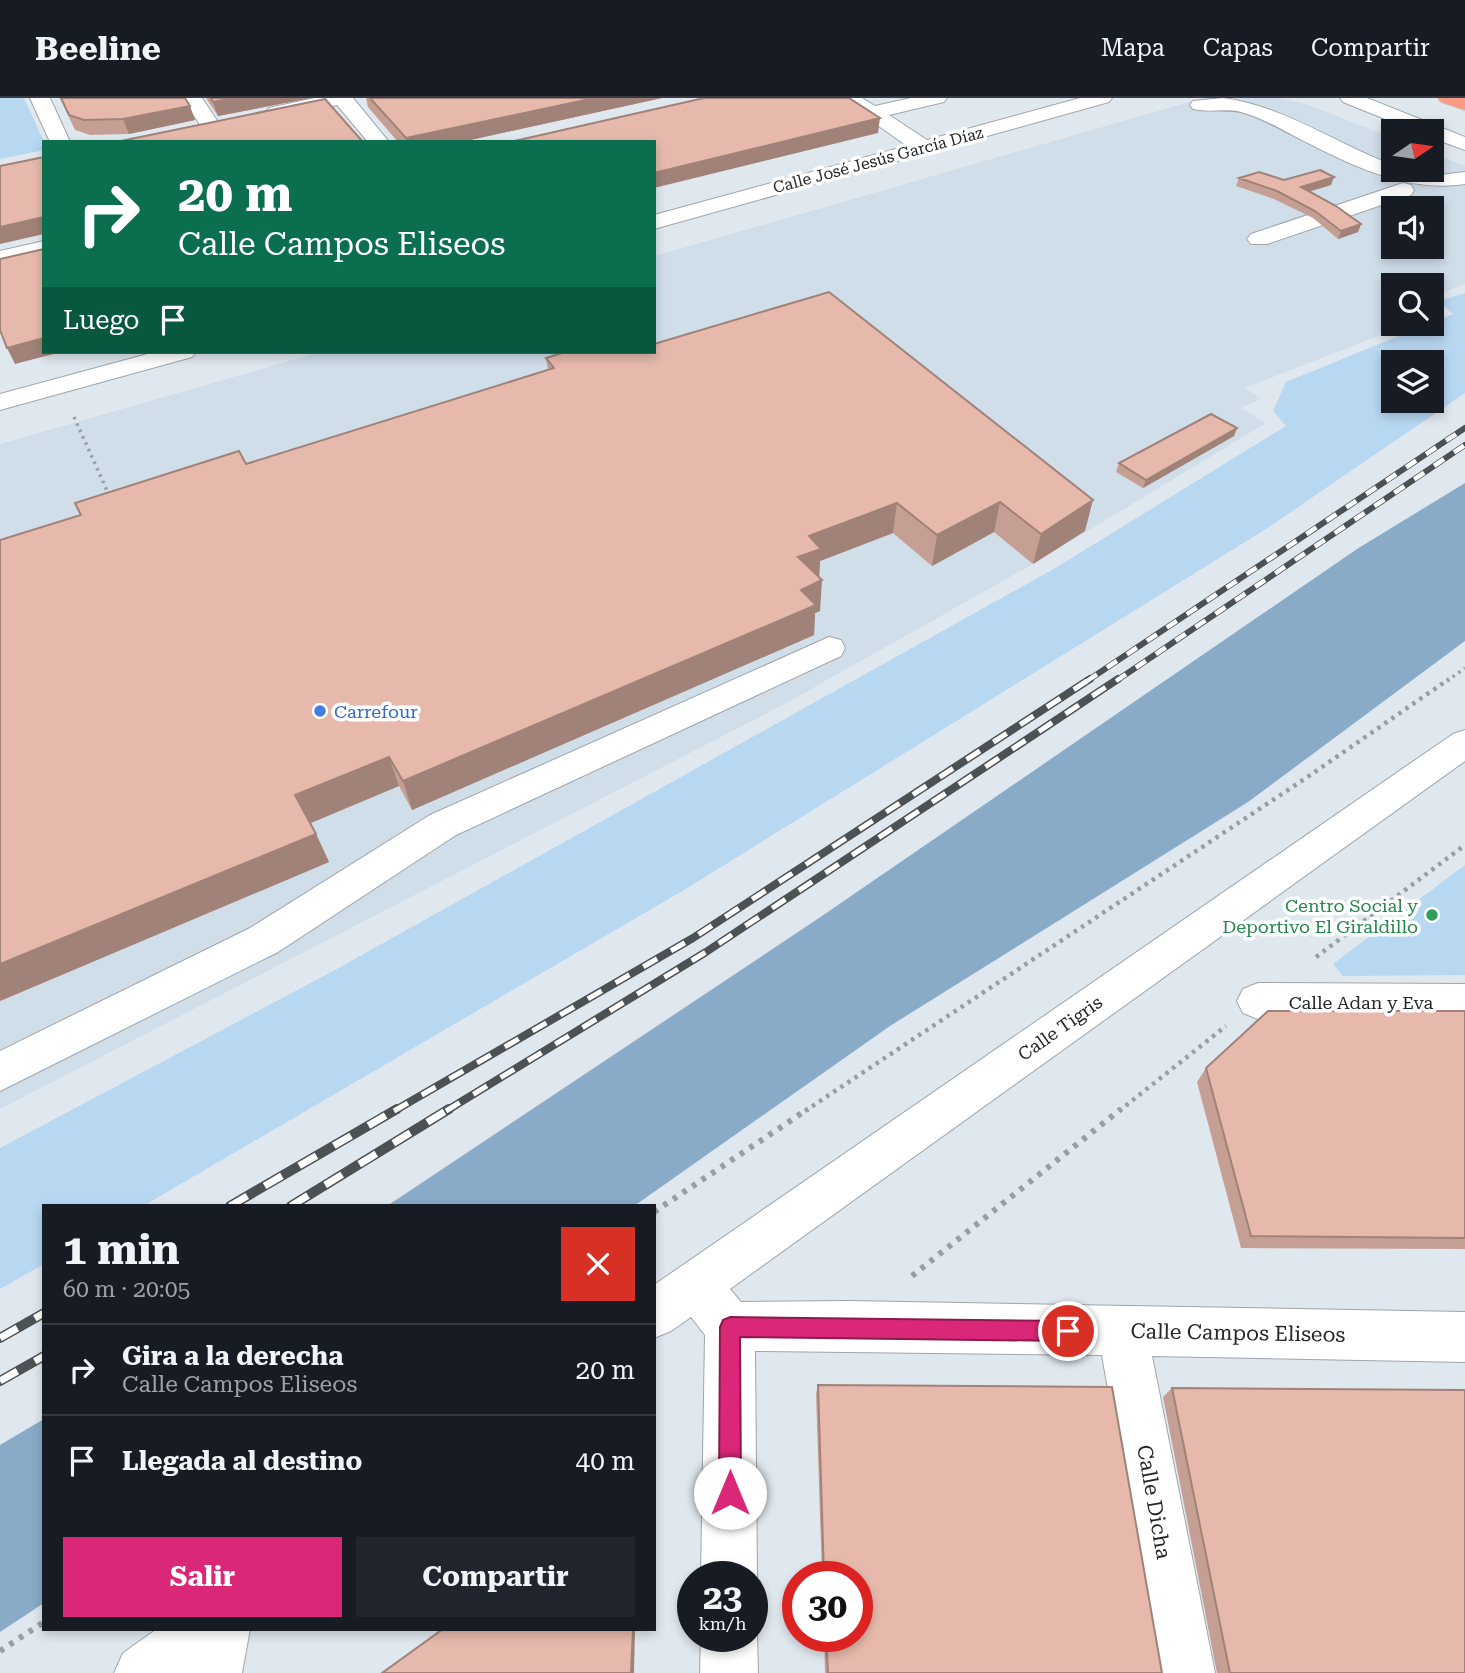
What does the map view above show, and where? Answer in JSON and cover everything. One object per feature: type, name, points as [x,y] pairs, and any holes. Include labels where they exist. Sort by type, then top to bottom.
[{"type":"highway","points":[[1448,98],[1465,104]]},
{"type":"street","points":[[40,98],[59,140]]},
{"type":"street","points":[[192,98],[210,125]]},
{"type":"street","points":[[260,115],[342,98],[377,140]]},
{"type":"street","points":[[849,98],[922,147]]},
{"type":"street","points":[[872,113],[937,98]]},
{"type":"street","name":"Calle José Jesús García Díaz","points":[[656,221],[1101,98]]},
{"type":"street","points":[[1352,100],[1465,144]]},
{"type":"street","points":[[1200,105],[1246,107],[1389,171],[1423,181],[1446,182],[1465,178]]},
{"type":"street","points":[[186,130],[235,120]]},
{"type":"street","points":[[1276,143],[1320,151],[1418,196]]},
{"type":"street","points":[[1259,239],[1403,190]]},
{"type":"street","points":[[0,258],[42,248]]},
{"type":"street","points":[[0,402],[176,354]]},
{"type":"street","points":[[0,1072],[264,940],[443,825],[829,648]]},
{"type":"street","name":"Calle Tigris","points":[[656,1313],[1465,743]]},
{"type":"street","name":"Calle Adan y Eva","points":[[1258,1001],[1465,1002]]},
{"type":"street","points":[[696,1284],[730,1327],[729,1561]]},
{"type":"street","name":"Calle Campos Eliseos","points":[[730,1327],[848,1326],[1465,1337]]},
{"type":"street","name":"Calle Dicha","points":[[1123,1332],[1185,1673]]},
{"type":"street","points":[[143,1673],[203,1631]]},
{"type":"street","points":[[213,1673],[222,1631]]},
{"type":"street","points":[[729,1652],[729,1673]]},
{"type":"path","points":[[74,417],[113,504]]},
{"type":"path","points":[[656,1211],[1298,784],[1465,668]]},
{"type":"path","points":[[848,1326],[1258,1001],[1465,845]]},
{"type":"path","points":[[0,1651],[42,1623]]},
{"type":"shaded area","points":[[0,98],[24,98],[43,140],[42,150],[0,159]]},
{"type":"shaded area","points":[[1203,98],[1280,98],[1309,105],[1381,133],[1381,182],[1444,182],[1444,158],[1465,166],[1465,284],[1444,292],[1444,273],[1381,273],[1381,335],[1245,388],[1261,399],[1241,408],[1266,423],[1033,564],[779,707],[0,1109],[0,444],[313,354],[656,354],[656,256]]},
{"type":"shaded area","points":[[1465,293],[1465,393],[1444,407],[1444,350],[1381,350],[1381,413],[1436,413],[1266,529],[684,890],[146,1204],[42,1204],[42,1265],[0,1289],[0,1148],[335,970],[1057,567],[1286,426],[1273,411],[1286,382],[1399,336],[1444,336],[1444,318],[1453,314],[1444,306],[1444,299]]},
{"type":"shaded area","points":[[1465,483],[1465,641],[1248,802],[890,1026],[637,1204],[390,1204],[819,918],[1357,549]]},
{"type":"shaded area","name":"Centro Social y Deportivo El Giraldillo","points":[[1465,865],[1465,975],[1343,976],[1333,964]]},
{"type":"shaded area","points":[[42,1420],[42,1604],[0,1632],[0,1445]]},
{"type":"building","points":[[61,98],[185,98],[190,106],[123,119],[84,120],[69,115]]},
{"type":"building","points":[[211,98],[233,98],[213,102]]},
{"type":"building","points":[[370,98],[595,98],[406,138]]},
{"type":"building","points":[[704,98],[849,98],[880,118],[656,173],[656,140],[519,140]]},
{"type":"building","points":[[325,99],[361,140],[126,140]]},
{"type":"building","points":[[42,157],[42,217],[0,227],[0,166]]},
{"type":"building","points":[[1320,170],[1334,177],[1301,187],[1336,206],[1361,224],[1341,231],[1315,211],[1277,191],[1239,178],[1259,172],[1284,180]]},
{"type":"building","points":[[42,249],[42,339],[7,348],[0,330],[0,259]]},
{"type":"building","name":"Carrefour","points":[[829,292],[1093,500],[1041,534],[1000,502],[937,535],[897,503],[809,536],[821,549],[798,557],[822,580],[801,590],[816,605],[403,781],[389,757],[295,795],[316,834],[0,964],[0,540],[81,515],[75,503],[239,451],[246,464],[554,368],[546,358],[559,354],[656,354],[656,343]]},
{"type":"building","points":[[1211,414],[1237,428],[1146,480],[1119,463]]},
{"type":"building","points":[[1268,1011],[1465,1011],[1465,1238],[1251,1236],[1206,1068]]},
{"type":"building","points":[[818,1385],[1112,1387],[1162,1673],[828,1673],[827,1652],[873,1652],[873,1561],[824,1561]]},
{"type":"building","points":[[1172,1388],[1465,1390],[1465,1673],[1230,1673]]},
{"type":"building","points":[[440,1631],[633,1631],[631,1673],[382,1673]]},
{"type":"railway","points":[[1090,679],[1465,428]]},
{"type":"railway","points":[[1116,681],[1465,445]]},
{"type":"railway","points":[[394,1111],[693,938],[1090,679]]},
{"type":"railway","points":[[446,1111],[706,952],[1118,679]]},
{"type":"railway","points":[[233,1204],[397,1109]]},
{"type":"railway","points":[[294,1204],[449,1109]]},
{"type":"railway","points":[[0,1338],[42,1314]]},
{"type":"railway","points":[[0,1381],[42,1357]]},
{"type":"place","name":"Carrefour","points":[[320,711]]},
{"type":"place","name":"Centro Social y Deportivo El Giraldillo","points":[[1432,915]]},
{"type":"route","points":[[730,1493],[730,1327],[848,1326],[1068,1331]]}]
